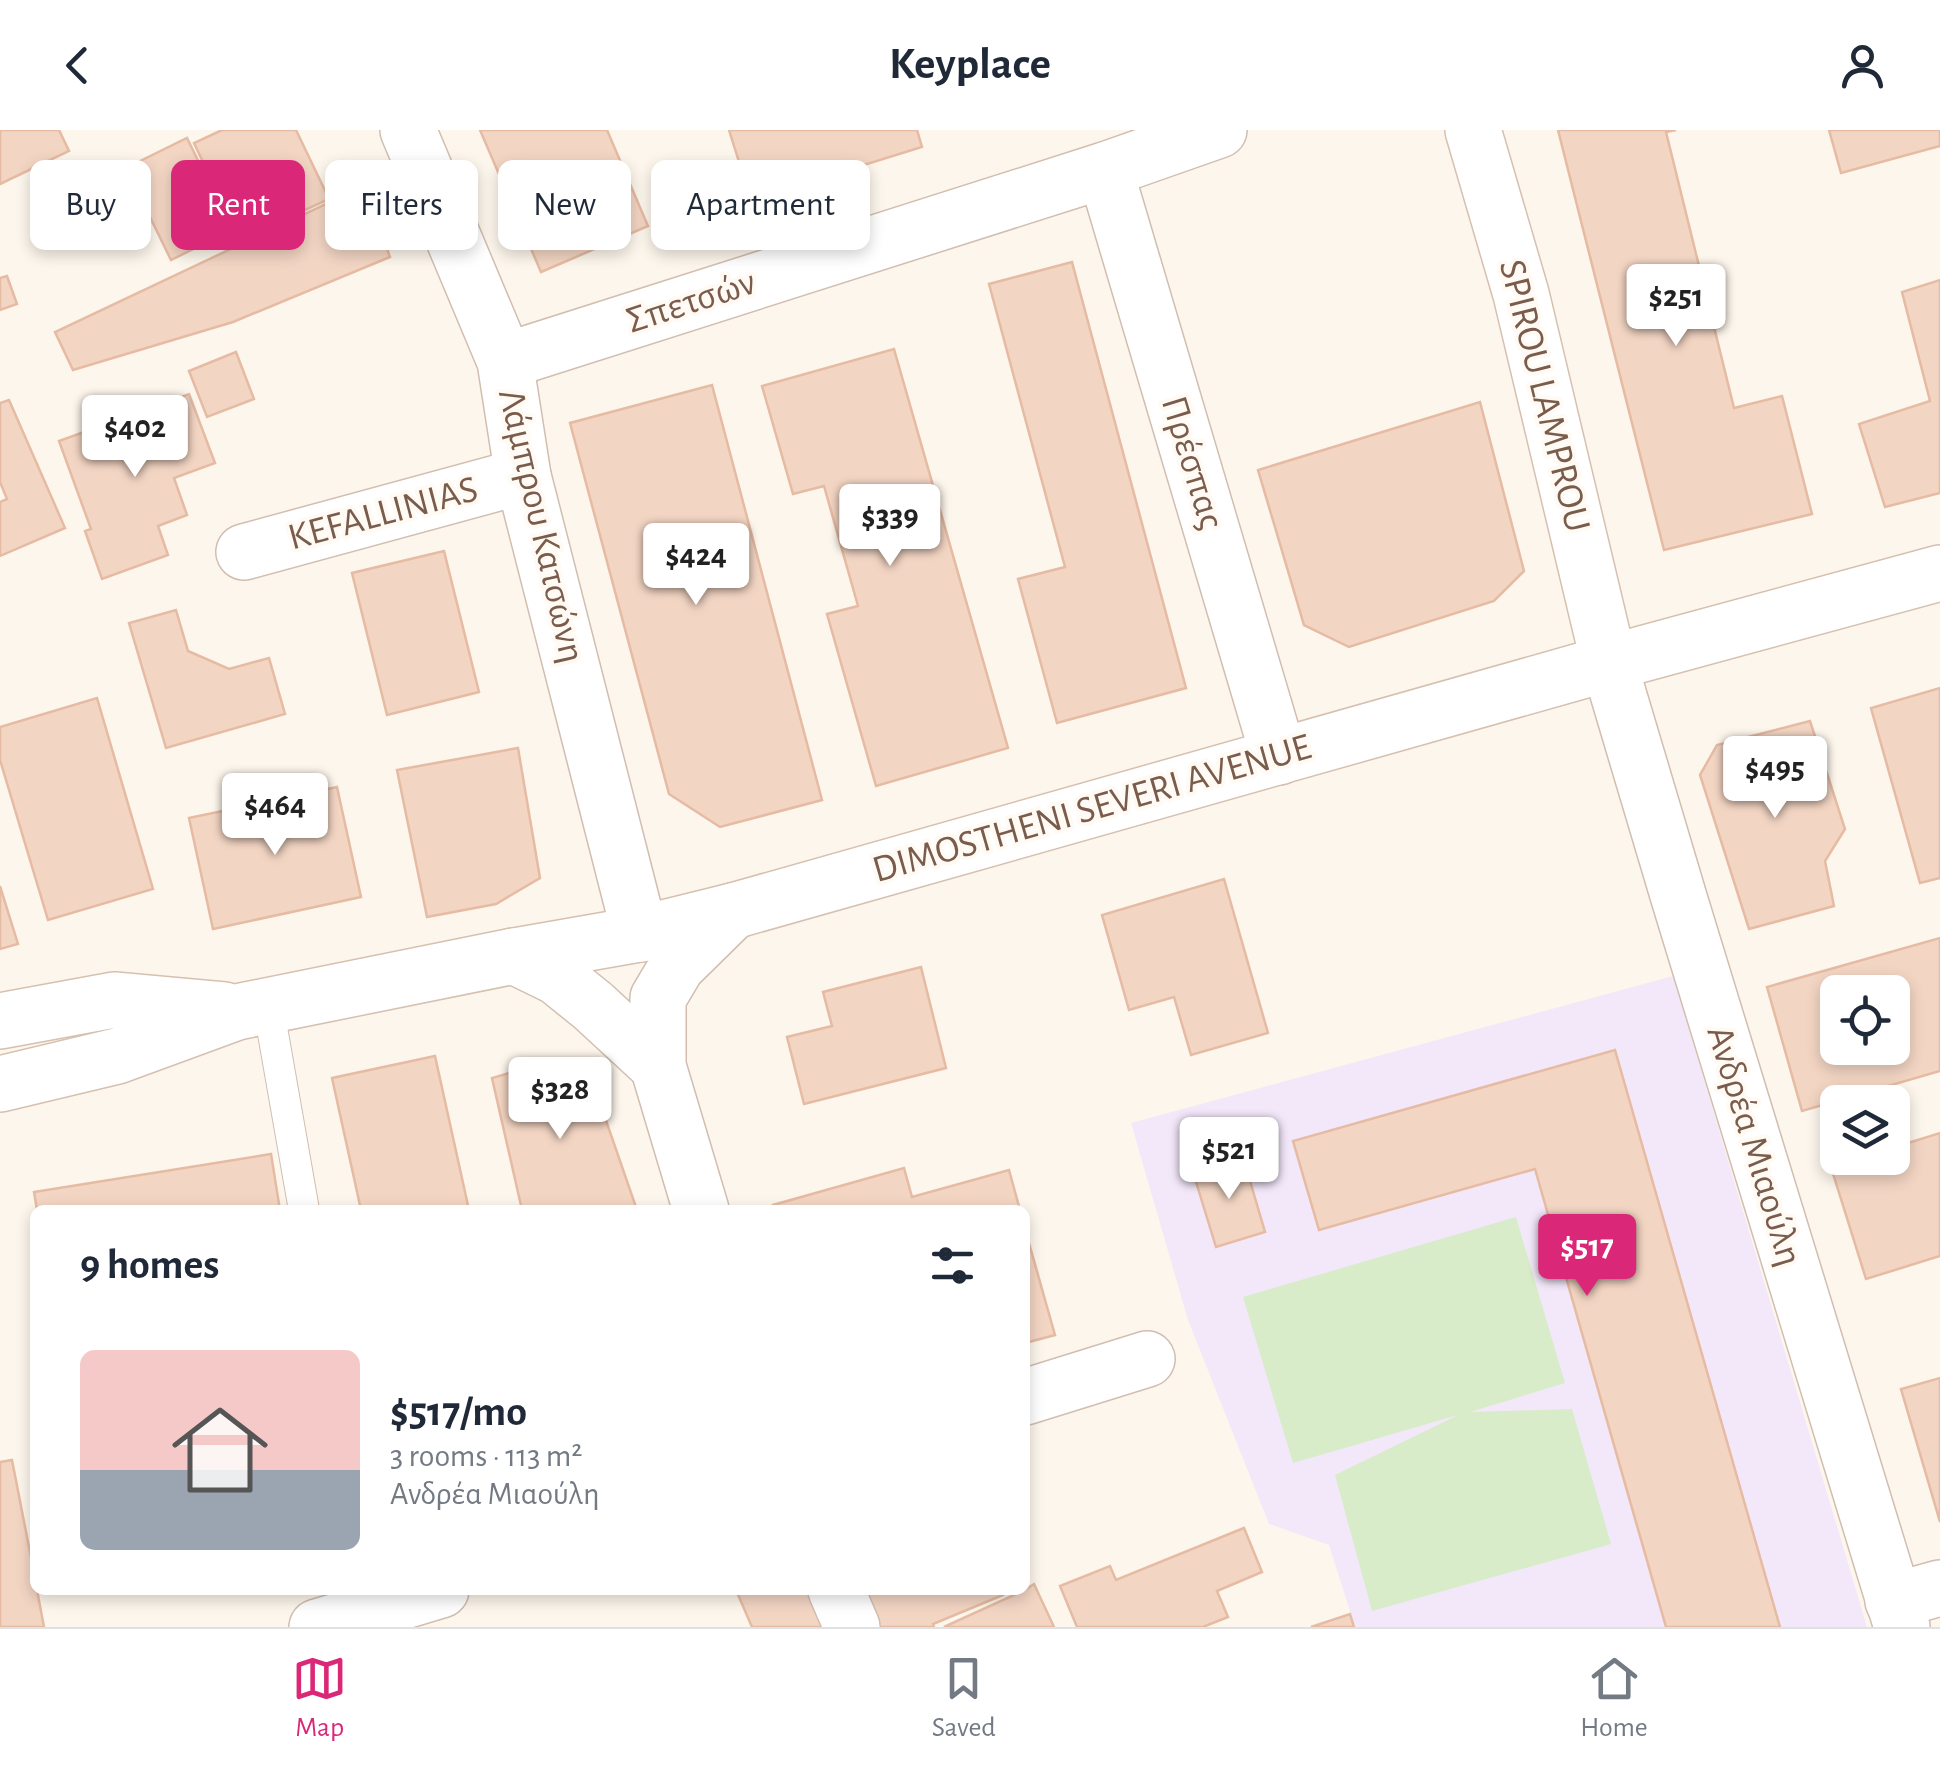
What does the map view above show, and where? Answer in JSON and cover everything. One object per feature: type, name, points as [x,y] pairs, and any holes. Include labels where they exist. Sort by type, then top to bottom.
[{"type":"street","name":"Λάμπρου Κατσώνη","points":[[408,130],[505,361],[523,476],[640,934]]},
{"type":"street","name":"Σπετσών","points":[[505,361],[1219,130]]},
{"type":"street","name":"SPIROU LAMPROU","points":[[1473,130],[1521,294],[1610,663]]},
{"type":"street","name":"Πρέσπας","points":[[1105,170],[1279,757]]},
{"type":"street","name":"KEFALLINIAS","points":[[244,552],[523,476]]},
{"type":"street","name":"DIMOSTHENI SEVERI AVENUE","points":[[0,1084],[116,1056],[252,1008],[640,934],[733,911],[1940,573]]},
{"type":"street","name":"Ανδρέα Μιαούλη","points":[[1610,663],[1678,898],[1912,1605]]},
{"type":"street","points":[[700,1205],[658,1066],[658,998],[677,966],[733,911]]},
{"type":"street","points":[[514,956],[557,977],[658,1066]]},
{"type":"street","name":"DIMOSTHENI SEVERI AVENUE","points":[[0,1020],[114,1000],[252,1008]]},
{"type":"street","points":[[1030,1395],[1148,1359]]},
{"type":"street","points":[[317,1627],[424,1595]]},
{"type":"street","points":[[838,1595],[852,1627]]},
{"type":"lane","points":[[252,1008],[303,1205]]},
{"type":"shaded area","points":[[1673,976],[1867,1627],[1355,1627],[1329,1545],[1269,1524],[1188,1320],[1131,1123]]},
{"type":"green space","points":[[1516,1217],[1565,1383],[1470,1412],[1572,1409],[1611,1544],[1372,1611],[1335,1475],[1458,1415],[1293,1463],[1243,1297]]},
{"type":"building","points":[[0,130],[59,130],[69,151],[50,160],[30,160],[30,170],[0,184]]},
{"type":"building","points":[[222,130],[296,130],[325,191],[325,201],[305,210],[305,160],[202,160],[194,143]]},
{"type":"building","points":[[480,130],[607,130],[620,160],[498,160],[498,172]]},
{"type":"building","points":[[729,130],[917,130],[922,147],[870,163],[870,160],[738,160]]},
{"type":"building","points":[[1558,130],[1676,130],[1666,132],[1734,408],[1782,396],[1812,514],[1664,550]]},
{"type":"building","points":[[1829,130],[1940,130],[1940,146],[1841,173]]},
{"type":"building","points":[[187,138],[198,160],[171,160],[171,250],[191,250],[171,260],[151,219],[151,160],[142,160]]},
{"type":"building","points":[[631,186],[648,226],[631,233]]},
{"type":"building","points":[[325,204],[325,250],[387,250],[390,257],[233,322],[73,370],[55,332],[229,250],[305,250],[305,214]]},
{"type":"building","points":[[532,250],[592,250],[541,272]]},
{"type":"building","points":[[1072,262],[1186,688],[1057,723],[1018,579],[1065,567],[989,284]]},
{"type":"building","points":[[7,276],[17,304],[0,310],[0,278]]},
{"type":"building","points":[[1940,280],[1940,493],[1885,507],[1859,424],[1930,401],[1902,292]]},
{"type":"building","points":[[894,349],[1008,748],[876,786],[827,614],[858,606],[824,486],[793,494],[762,386]]},
{"type":"building","points":[[236,352],[254,399],[207,417],[189,371]]},
{"type":"building","points":[[712,385],[822,800],[720,827],[669,794],[570,423]]},
{"type":"building","points":[[189,394],[215,463],[174,478],[187,515],[158,526],[168,555],[102,579],[85,531],[91,529],[59,441]]},
{"type":"building","points":[[9,400],[65,528],[0,556],[0,502],[7,499],[0,482],[0,403]]},
{"type":"building","points":[[1480,402],[1524,571],[1494,601],[1349,647],[1304,625],[1258,470]]},
{"type":"building","points":[[444,551],[479,692],[387,715],[352,573]]},
{"type":"building","points":[[176,610],[188,651],[229,669],[269,658],[285,714],[166,748],[129,623]]},
{"type":"building","points":[[1940,688],[1940,878],[1920,883],[1871,708]]},
{"type":"building","points":[[97,698],[153,889],[48,920],[0,760],[0,727]]},
{"type":"building","points":[[1810,721],[1845,829],[1825,861],[1834,906],[1749,929],[1700,775],[1717,745]]},
{"type":"building","points":[[518,748],[540,878],[496,904],[427,917],[397,770]]},
{"type":"building","points":[[337,787],[361,897],[213,929],[189,818]]},
{"type":"building","points":[[1224,879],[1268,1033],[1191,1055],[1174,997],[1129,1010],[1102,915]]},
{"type":"building","points":[[0,886],[18,944],[0,949]]},
{"type":"building","points":[[1940,938],[1940,1071],[1892,1085],[1820,1085],[1820,1106],[1802,1111],[1767,987]]},
{"type":"building","points":[[921,967],[946,1068],[804,1104],[787,1037],[832,1026],[823,992]]},
{"type":"building","points":[[1615,1050],[1780,1627],[1666,1627],[1535,1169],[1319,1230],[1293,1141]]},
{"type":"building","points":[[435,1056],[468,1205],[360,1205],[332,1078]]},
{"type":"building","points":[[551,1061],[593,1083],[635,1205],[521,1205],[492,1078]]},
{"type":"building","points":[[1940,1133],[1940,1256],[1866,1279],[1834,1175],[1910,1175],[1910,1142]]},
{"type":"building","points":[[271,1154],[279,1205],[36,1205],[34,1192]]},
{"type":"building","points":[[1243,1157],[1265,1232],[1216,1247],[1193,1172]]},
{"type":"building","points":[[904,1168],[912,1197],[1009,1170],[1019,1205],[773,1205]]},
{"type":"building","points":[[1030,1247],[1055,1335],[1030,1342]]},
{"type":"building","points":[[1940,1378],[1940,1522],[1901,1389]]},
{"type":"building","points":[[12,1460],[30,1552],[30,1595],[38,1595],[44,1627],[0,1627],[0,1462]]},
{"type":"building","points":[[1244,1528],[1262,1572],[1217,1591],[1228,1617],[1203,1627],[1077,1627],[1060,1586],[1110,1566],[1116,1580]]},
{"type":"building","points":[[1034,1584],[1054,1627],[944,1627],[1014,1595],[1030,1595]]},
{"type":"building","points":[[738,1595],[811,1595],[827,1627],[752,1627]]},
{"type":"building","points":[[854,1595],[1003,1595],[933,1624],[934,1627],[868,1627]]},
{"type":"building","points":[[1350,1614],[1354,1627],[1311,1627]]}]
